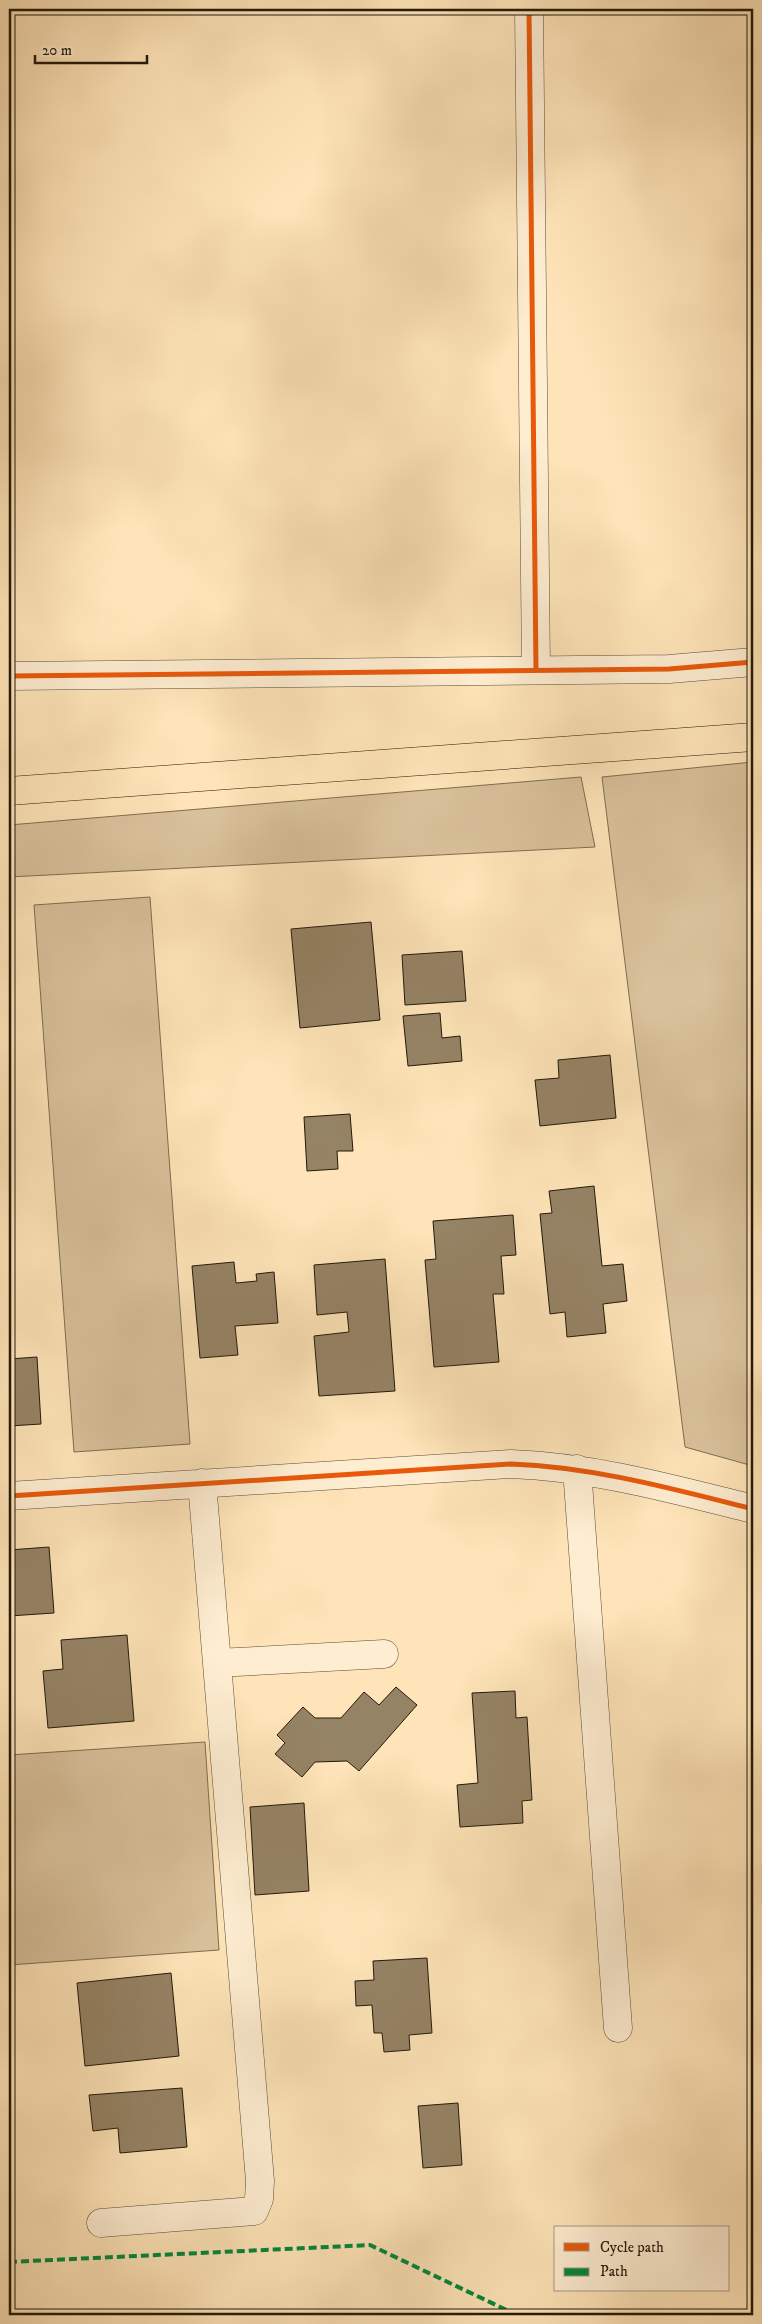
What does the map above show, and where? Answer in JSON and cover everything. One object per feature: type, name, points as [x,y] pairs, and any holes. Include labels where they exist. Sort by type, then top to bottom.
[{"type":"main road","points":[[9,791],[753,737]]},
{"type":"street","points":[[529,9],[536,670]]},
{"type":"street","points":[[9,676],[669,669],[753,662]]},
{"type":"street","points":[[9,1496],[519,1464],[602,1473],[753,1509]]},
{"type":"street","points":[[576,1469],[618,2028]]},
{"type":"street","points":[[101,2223],[254,2211],[259,2200],[260,2171],[202,1483]]},
{"type":"street","points":[[217,1663],[384,1654]]},
{"type":"shaded area","points":[[753,762],[753,1466],[685,1447],[602,777]]},
{"type":"shaded area","points":[[581,777],[595,847],[9,877],[9,825]]},
{"type":"shaded area","points":[[150,897],[190,1444],[74,1452],[34,905]]},
{"type":"shaded area","points":[[205,1742],[219,1950],[9,1965],[9,1755]]},
{"type":"building","points":[[371,922],[380,1020],[300,1028],[291,929]]},
{"type":"building","points":[[462,951],[466,1001],[405,1005],[402,955]]},
{"type":"building","points":[[440,1013],[442,1038],[460,1036],[462,1061],[408,1066],[403,1016]]},
{"type":"building","points":[[610,1055],[616,1118],[540,1126],[535,1080],[559,1078],[558,1060]]},
{"type":"building","points":[[350,1114],[353,1151],[337,1151],[338,1169],[307,1171],[304,1117]]},
{"type":"building","points":[[594,1186],[602,1266],[623,1264],[627,1301],[603,1304],[606,1333],[567,1337],[565,1312],[550,1314],[540,1214],[552,1213],[549,1191]]},
{"type":"building","points":[[513,1215],[516,1255],[501,1256],[504,1294],[493,1294],[499,1362],[434,1367],[425,1260],[436,1259],[433,1221]]},
{"type":"building","points":[[385,1259],[395,1391],[319,1396],[314,1336],[349,1332],[347,1312],[317,1315],[314,1265]]},
{"type":"building","points":[[234,1262],[236,1283],[257,1281],[256,1274],[274,1272],[278,1323],[235,1326],[238,1355],[200,1358],[192,1266]]},
{"type":"building","points":[[37,1357],[41,1424],[9,1426],[9,1359]]},
{"type":"building","points":[[49,1547],[54,1613],[9,1616],[9,1550]]},
{"type":"building","points":[[127,1635],[134,1721],[48,1728],[43,1671],[63,1669],[61,1640]]},
{"type":"building","points":[[396,1687],[417,1705],[359,1771],[347,1761],[315,1762],[302,1777],[275,1754],[285,1743],[277,1735],[303,1707],[315,1718],[341,1718],[364,1692],[379,1705]]},
{"type":"building","points":[[515,1691],[516,1718],[527,1717],[532,1800],[522,1801],[523,1823],[460,1827],[457,1785],[478,1783],[472,1693]]},
{"type":"building","points":[[304,1803],[309,1891],[255,1895],[250,1807]]},
{"type":"building","points":[[427,1958],[432,2033],[409,2035],[410,2050],[384,2052],[382,2033],[374,2033],[372,2005],[356,2006],[355,1981],[374,1980],[373,1961]]},
{"type":"building","points":[[171,1973],[179,2056],[85,2066],[77,1983]]},
{"type":"building","points":[[182,2088],[187,2147],[120,2153],[118,2128],[93,2131],[89,2095]]},
{"type":"building","points":[[458,2103],[462,2165],[423,2168],[418,2106]]},
{"type":"marked path","points":[[9,2262],[370,2245],[517,2315]]},
{"type":"cycle path","points":[[529,9],[536,670]]},
{"type":"cycle path","points":[[9,676],[669,669],[753,662]]},
{"type":"cycle path","points":[[9,1496],[511,1464],[573,1469],[603,1474],[753,1509]]}]
